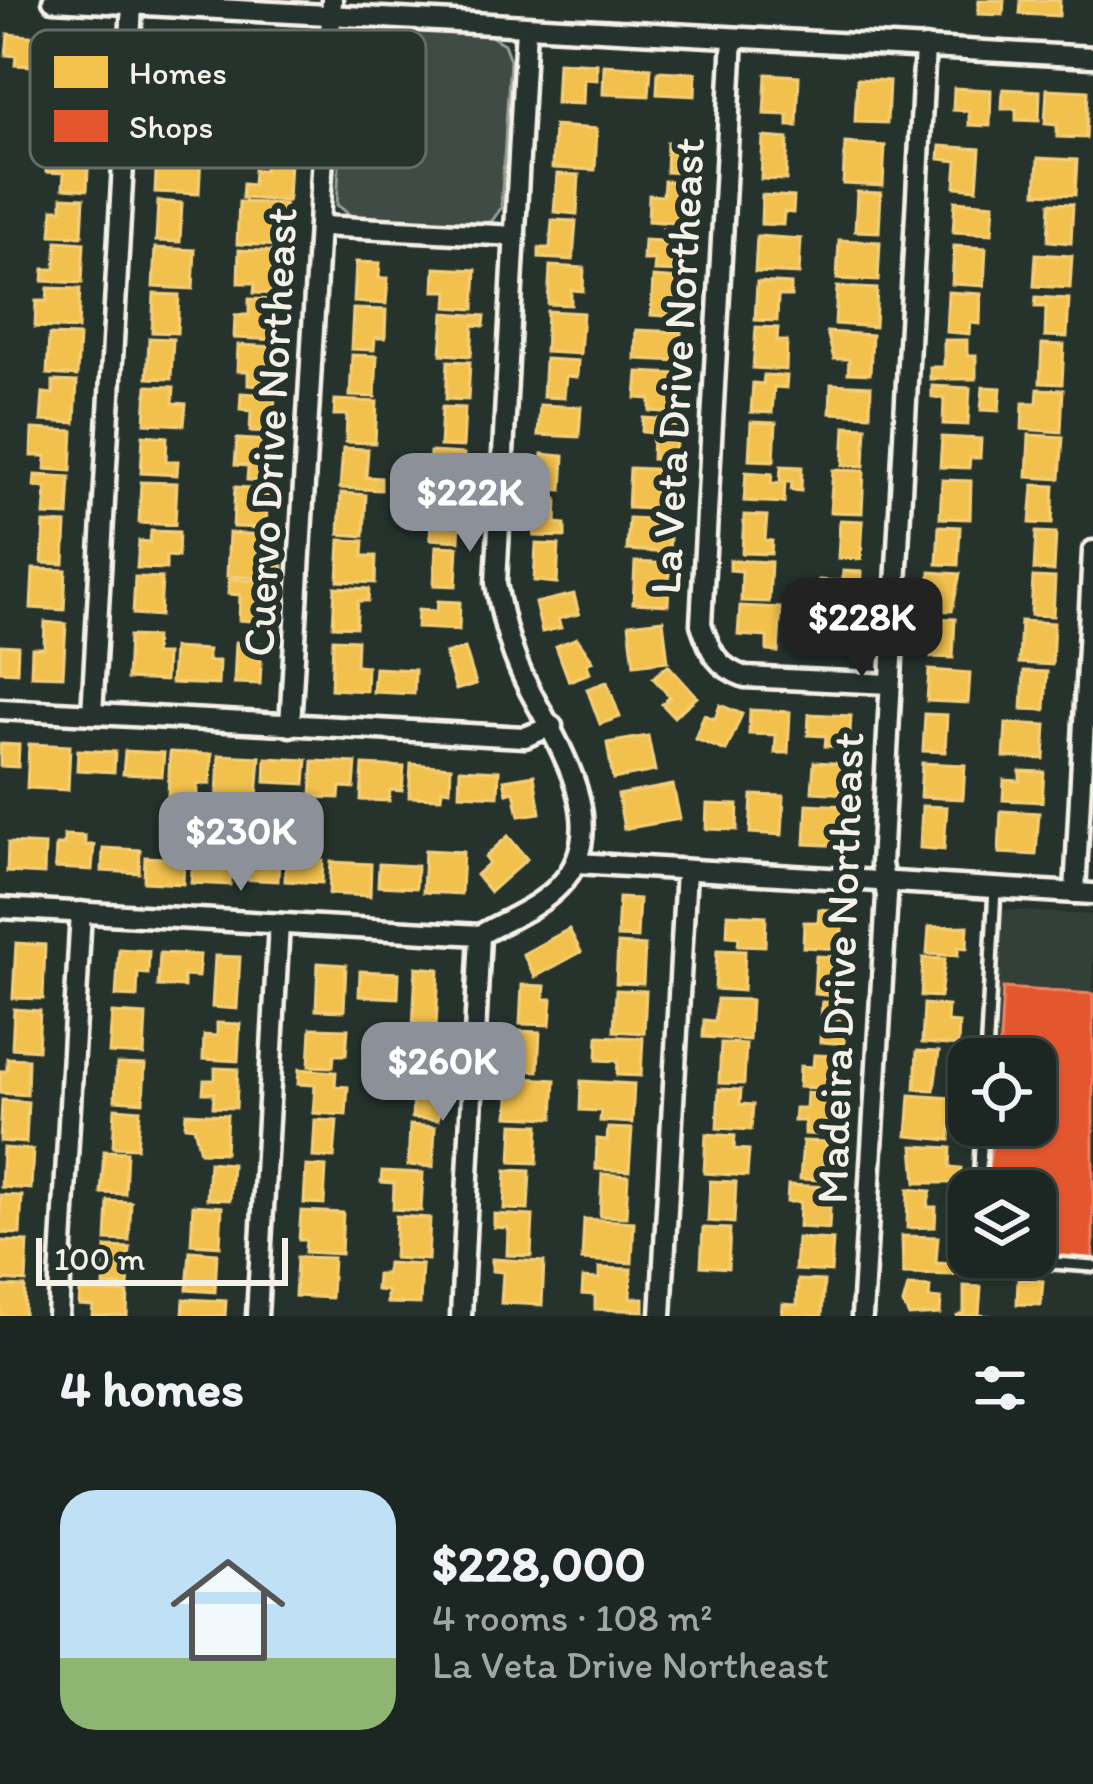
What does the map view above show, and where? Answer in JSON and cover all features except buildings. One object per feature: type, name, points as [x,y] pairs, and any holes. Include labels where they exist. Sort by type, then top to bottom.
[{"type":"street","points":[[53,0],[332,8],[526,27],[1093,57]]},
{"type":"street","points":[[131,30],[132,5]]},
{"type":"street","points":[[0,908],[480,935],[559,887],[577,863],[579,806],[573,772],[503,627],[496,583],[526,27]]},
{"type":"street","name":"La Veta Drive Northeast","points":[[734,38],[701,624],[711,653],[725,670],[745,677],[889,684]]},
{"type":"street","name":"Madeira Drive Northeast","points":[[862,1316],[889,684],[926,47]]},
{"type":"street","points":[[92,714],[123,168]]},
{"type":"street","name":"Cuervo Drive Northeast","points":[[290,726],[324,168]]},
{"type":"street","points":[[321,226],[514,236]]},
{"type":"street","points":[[577,863],[1084,893],[1093,551]]},
{"type":"street","points":[[0,709],[525,737],[552,726]]},
{"type":"street","points":[[661,1316],[686,871]]},
{"type":"street","points":[[58,1316],[81,912]]},
{"type":"street","points":[[256,1316],[279,924]]},
{"type":"street","points":[[461,1316],[480,935]]},
{"type":"lane","points":[[988,1038],[997,940],[995,889]]},
{"type":"lane","points":[[1056,1263],[1093,1266]]},
{"type":"shaded area","points":[[426,32],[489,35],[504,44],[510,60],[501,208],[492,221],[475,226],[357,220],[337,205],[339,168],[426,168]]},
{"type":"shaded area","points":[[988,903],[1004,910],[1093,915],[1093,1276],[1056,1274],[1056,1170],[971,1170],[973,1146],[1056,1146],[1056,1038],[979,1038]]}]
